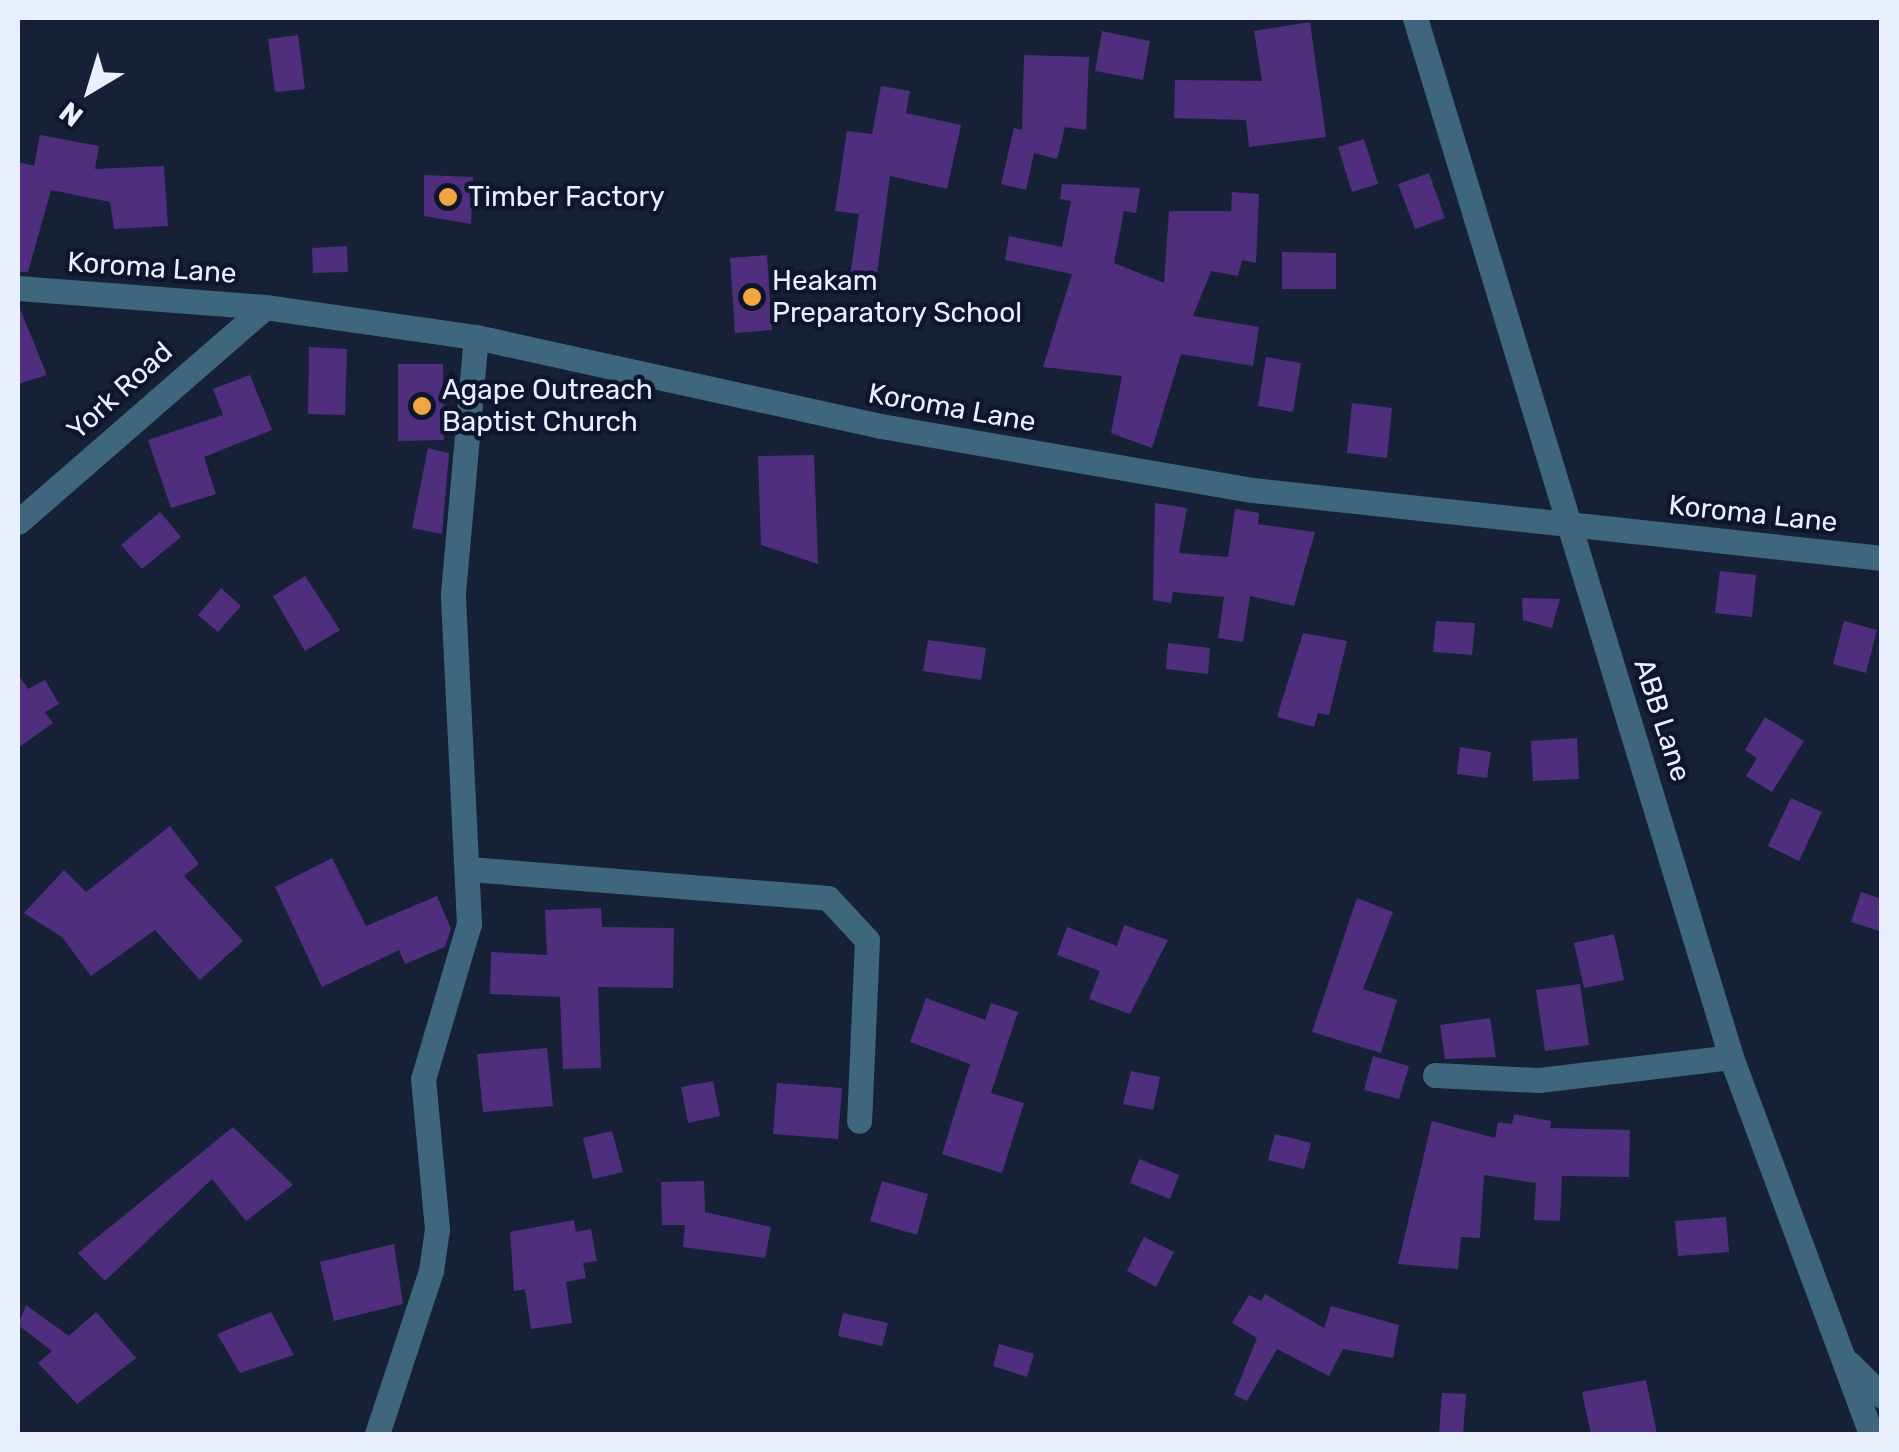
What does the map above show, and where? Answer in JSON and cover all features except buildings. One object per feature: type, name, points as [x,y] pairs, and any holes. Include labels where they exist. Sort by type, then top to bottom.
[{"type":"street","name":"ABB Lane","points":[[1415,18],[1732,1057],[1871,1434]]},
{"type":"street","name":"Koroma Lane","points":[[18,288],[265,307],[476,337],[881,426],[1254,490],[1882,558]]},
{"type":"street","name":"York Road","points":[[18,522],[265,307]]},
{"type":"street","points":[[377,1434],[433,1257],[423,1080],[462,962],[470,869],[453,627],[476,337]]},
{"type":"street","points":[[470,869],[828,898],[867,940],[860,1121]]},
{"type":"street","points":[[1435,1075],[1538,1080],[1732,1057]]},
{"type":"street","points":[[1847,1361],[1882,1396]]},
{"type":"place","name":"Timber Factory","points":[[448,197]]},
{"type":"place","name":"Heakam Preparatory School","points":[[752,297]]},
{"type":"place","name":"Agape Outreach Baptist Church","points":[[422,406]]}]
